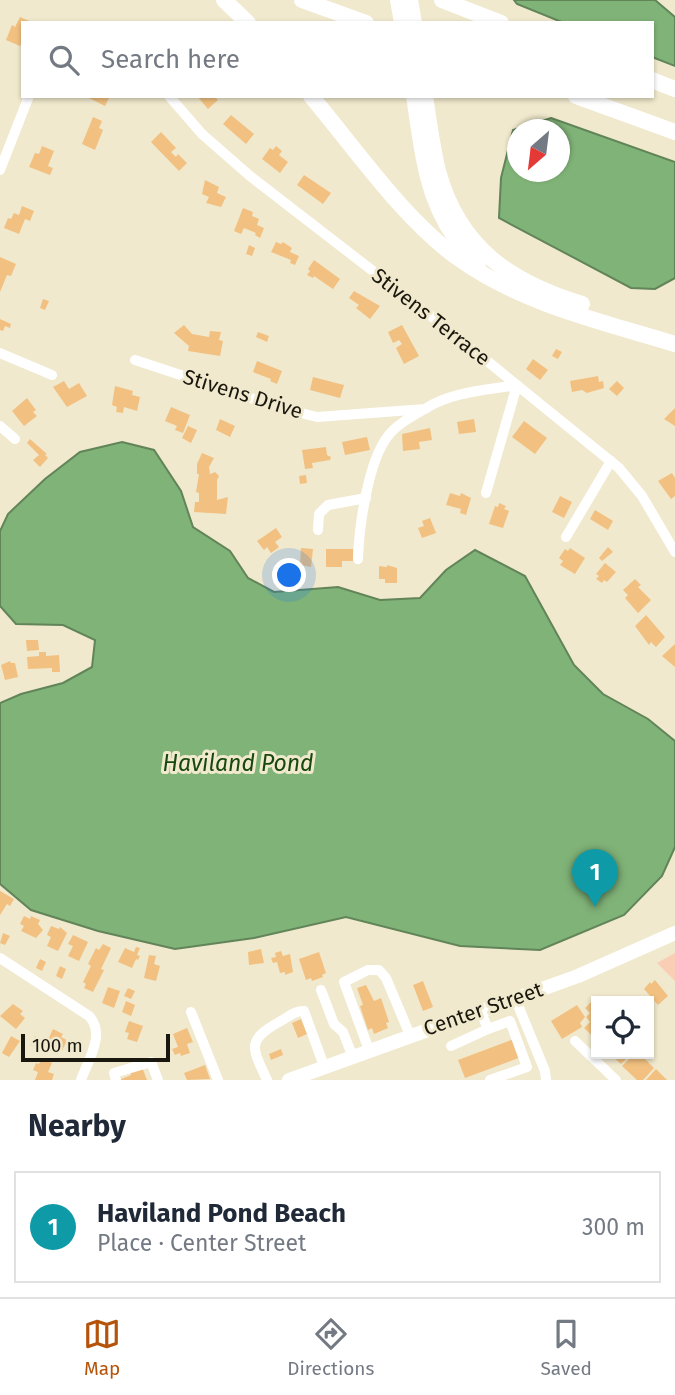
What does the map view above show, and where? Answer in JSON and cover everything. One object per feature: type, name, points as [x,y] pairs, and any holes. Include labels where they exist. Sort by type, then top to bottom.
[{"type":"highway","points":[[224,0],[246,21]]},
{"type":"highway","points":[[302,0],[360,21]]},
{"type":"highway","points":[[398,0],[402,21]]},
{"type":"highway","points":[[410,0],[414,21]]},
{"type":"highway","points":[[442,0],[496,21]]},
{"type":"highway","points":[[654,81],[675,89]]},
{"type":"highway","points":[[313,98],[395,198],[456,257],[491,280],[549,306],[675,344]]},
{"type":"highway","points":[[414,98],[426,176],[436,207],[448,228],[464,250],[489,273],[519,292],[549,306]]},
{"type":"highway","points":[[425,98],[438,170],[464,228],[480,250],[534,288],[675,332]]},
{"type":"highway","points":[[582,98],[675,132]]},
{"type":"main road","name":"Center Street","points":[[289,1080],[352,1055],[578,976],[672,939]]},
{"type":"street","points":[[0,170],[28,98]]},
{"type":"street","name":"Stivens Terrace","points":[[171,98],[202,134],[250,176],[611,461],[632,481],[675,552]]},
{"type":"street","points":[[0,132],[13,136]]},
{"type":"street","points":[[0,354],[52,375]]},
{"type":"street","name":"Stivens Drive","points":[[135,360],[281,408],[317,417],[425,408],[470,393],[517,385]]},
{"type":"street","points":[[486,493],[517,385]]},
{"type":"street","points":[[358,558],[360,525],[378,453],[388,435],[425,408]]},
{"type":"street","points":[[0,426],[15,439]]},
{"type":"street","points":[[566,537],[611,461]]},
{"type":"street","points":[[318,530],[319,514],[328,505],[366,498]]},
{"type":"street","points":[[0,958],[89,1016],[94,1022],[96,1039],[81,1080]]},
{"type":"street","points":[[369,1049],[344,982],[368,971],[379,970],[386,978],[410,1035]]},
{"type":"street","points":[[321,990],[334,1024],[343,1032],[352,1055]]},
{"type":"street","points":[[515,998],[545,1071],[546,1080]]},
{"type":"street","points":[[480,1010],[488,1029]]},
{"type":"street","points":[[267,1080],[254,1050],[256,1041],[265,1029],[295,1011],[304,1012],[324,1066]]},
{"type":"street","points":[[191,1012],[218,1080]]},
{"type":"street","points":[[451,1046],[510,1021],[527,1067],[490,1080]]},
{"type":"street","points":[[575,1041],[616,1080]]},
{"type":"street","points":[[116,1080],[114,1073],[151,1062],[158,1080]]},
{"type":"shaded area","points":[[675,953],[675,981],[657,963]]},
{"type":"water","points":[[514,0],[655,0],[675,17],[675,66],[654,58],[654,21],[559,21],[517,4]]},
{"type":"water","points":[[570,125],[675,162],[675,278],[655,289],[631,288],[499,218],[501,178],[507,154],[507,182],[570,182]]},
{"type":"water","name":"Haviland Pond","points":[[122,442],[154,450],[181,491],[193,527],[230,551],[248,578],[274,592],[338,587],[380,600],[420,598],[446,570],[475,550],[525,576],[574,665],[603,694],[648,719],[675,741],[675,847],[662,876],[624,915],[540,950],[460,946],[346,917],[254,938],[175,949],[98,931],[31,910],[0,884],[0,703],[21,694],[63,683],[92,667],[95,640],[63,625],[16,624],[0,606],[0,531],[8,514],[45,479],[80,452]]},
{"type":"building","points":[[20,17],[29,21],[21,21],[20,46],[6,40],[12,25],[15,27]]},
{"type":"building","points":[[89,98],[109,98],[105,106]]},
{"type":"building","points":[[199,98],[218,100],[208,109]]},
{"type":"building","points":[[231,115],[254,134],[246,144],[223,124]]},
{"type":"building","points":[[93,117],[102,121],[99,128],[103,130],[95,150],[82,144]]},
{"type":"building","points":[[161,132],[176,148],[171,152],[176,157],[178,154],[187,163],[179,171],[151,142]]},
{"type":"building","points":[[42,146],[54,151],[48,166],[53,168],[50,175],[29,167],[35,153],[39,154]]},
{"type":"building","points":[[276,146],[282,151],[279,155],[288,162],[280,173],[262,159],[270,148],[273,150]]},
{"type":"building","points":[[304,175],[331,193],[323,204],[297,185]]},
{"type":"building","points":[[205,180],[219,187],[217,193],[226,197],[221,207],[206,203],[209,197],[202,194]]},
{"type":"building","points":[[22,206],[34,211],[30,221],[25,219],[19,234],[4,228],[8,218],[11,219],[14,213],[19,215]]},
{"type":"building","points":[[243,208],[253,212],[252,216],[259,219],[257,225],[264,228],[260,238],[256,233],[244,228],[241,234],[234,231]]},
{"type":"building","points":[[276,242],[283,242],[292,248],[290,252],[299,256],[295,265],[290,263],[291,260],[271,252]]},
{"type":"building","points":[[249,245],[255,248],[252,256],[246,254]]},
{"type":"building","points":[[0,257],[16,264],[11,276],[7,275],[0,292]]},
{"type":"building","points":[[314,260],[340,279],[333,289],[314,276],[313,278],[307,275]]},
{"type":"building","points":[[354,291],[380,306],[370,319],[356,308],[359,305],[349,298]]},
{"type":"building","points":[[43,299],[49,301],[45,310],[40,308]]},
{"type":"building","points":[[0,319],[11,324],[10,328],[5,326],[3,331],[0,330]]},
{"type":"building","points":[[184,325],[192,334],[209,337],[210,331],[221,332],[219,340],[223,341],[220,356],[188,351],[189,346],[174,333]]},
{"type":"building","points":[[402,325],[419,356],[404,364],[396,348],[402,344],[399,340],[393,343],[388,332]]},
{"type":"building","points":[[258,332],[269,336],[267,342],[256,337]]},
{"type":"building","points":[[556,349],[562,352],[558,359],[552,356]]},
{"type":"building","points":[[533,359],[548,370],[540,380],[526,369]]},
{"type":"building","points":[[257,361],[282,371],[277,384],[253,372]]},
{"type":"building","points":[[598,376],[599,382],[603,381],[604,388],[587,393],[582,390],[572,392],[570,381]]},
{"type":"building","points":[[313,377],[344,385],[340,398],[310,390]]},
{"type":"building","points":[[64,381],[69,389],[79,383],[87,396],[67,407],[53,387]]},
{"type":"building","points":[[617,381],[624,388],[617,396],[609,389]]},
{"type":"building","points":[[115,386],[133,391],[132,395],[140,397],[137,411],[124,407],[123,413],[116,412],[117,407],[112,405]]},
{"type":"building","points":[[27,398],[37,416],[24,426],[12,411]]},
{"type":"building","points":[[171,407],[190,415],[183,433],[175,430],[177,426],[165,421]]},
{"type":"building","points":[[675,408],[675,426],[664,419]]},
{"type":"building","points":[[220,419],[235,426],[230,437],[216,430]]},
{"type":"building","points":[[474,419],[476,432],[459,434],[457,422]]},
{"type":"building","points":[[524,421],[547,438],[535,454],[512,437]]},
{"type":"building","points":[[188,426],[197,430],[191,443],[182,438]]},
{"type":"building","points":[[430,428],[432,440],[419,442],[420,449],[403,451],[402,434]]},
{"type":"building","points":[[367,437],[370,450],[345,455],[342,442]]},
{"type":"building","points":[[30,439],[47,454],[45,455],[48,458],[40,467],[33,460],[39,455],[27,443]]},
{"type":"building","points":[[326,447],[330,460],[312,463],[313,468],[305,469],[302,450]]},
{"type":"building","points":[[202,453],[214,458],[209,467],[210,474],[215,472],[219,476],[217,500],[228,497],[226,514],[194,512],[195,502],[199,502],[199,493],[196,492],[199,474],[197,464]]},
{"type":"building","points":[[672,473],[675,478],[675,496],[671,499],[658,481]]},
{"type":"building","points":[[306,475],[307,483],[300,484],[299,476]]},
{"type":"building","points":[[450,493],[460,496],[461,493],[471,498],[466,515],[460,513],[461,509],[446,505]]},
{"type":"building","points":[[560,496],[572,502],[564,518],[552,512]]},
{"type":"building","points":[[499,503],[509,511],[503,528],[489,524],[495,506],[498,507]]},
{"type":"building","points":[[595,510],[613,521],[608,530],[590,519]]},
{"type":"building","points":[[430,518],[436,533],[422,538],[418,528],[424,526],[422,521]]},
{"type":"building","points":[[276,528],[282,537],[275,542],[279,547],[271,553],[267,547],[264,550],[257,541]]},
{"type":"building","points":[[608,547],[613,552],[602,561],[599,558]]},
{"type":"building","points":[[301,548],[313,549],[311,567],[300,565]]},
{"type":"building","points":[[570,548],[585,558],[575,574],[560,565],[563,561],[559,558],[565,549],[568,551]]},
{"type":"building","points":[[326,549],[353,549],[353,561],[342,561],[342,567],[326,567]]},
{"type":"building","points":[[605,563],[616,572],[607,582],[604,580],[602,583],[596,579],[599,576],[596,574]]},
{"type":"building","points":[[379,566],[397,568],[397,583],[385,583],[385,579],[379,579]]},
{"type":"building","points":[[635,579],[641,585],[638,587],[651,600],[638,613],[625,598],[628,595],[623,590]]},
{"type":"building","points":[[646,615],[665,637],[656,647],[651,642],[649,645],[635,626]]},
{"type":"building","points":[[26,640],[38,640],[39,650],[27,651]]},
{"type":"building","points":[[675,644],[675,667],[662,656]]},
{"type":"building","points":[[39,652],[46,652],[46,656],[59,655],[60,672],[52,672],[52,668],[28,669],[27,657],[39,656]]},
{"type":"building","points":[[10,661],[15,663],[18,677],[5,680],[1,665]]},
{"type":"building","points":[[0,891],[14,899],[0,915]]},
{"type":"building","points":[[24,916],[40,920],[38,924],[43,930],[36,938],[21,931],[24,926],[20,924]]},
{"type":"building","points":[[51,926],[60,927],[67,933],[58,951],[47,946],[51,937],[47,935]]},
{"type":"building","points":[[3,933],[10,936],[5,945],[0,943]]},
{"type":"building","points":[[73,935],[88,942],[79,961],[68,956],[73,946],[68,944]]},
{"type":"building","points":[[103,944],[111,948],[93,992],[84,988],[86,984],[83,982],[96,948],[99,950]]},
{"type":"building","points":[[136,947],[140,948],[137,955],[140,956],[132,968],[118,962],[125,948],[134,952]]},
{"type":"building","points":[[261,949],[264,963],[249,965],[248,952]]},
{"type":"building","points":[[281,951],[283,956],[290,954],[293,972],[285,975],[285,972],[280,973],[277,962],[273,963],[271,958]]},
{"type":"building","points":[[319,952],[326,973],[312,981],[311,978],[306,980],[299,959]]},
{"type":"building","points":[[149,955],[156,956],[154,964],[160,966],[156,981],[144,978]]},
{"type":"building","points":[[40,959],[46,962],[42,971],[36,968]]},
{"type":"building","points":[[60,966],[66,969],[62,979],[56,976]]},
{"type":"building","points":[[655,980],[668,996],[658,1005],[654,996],[650,996],[644,989],[650,982],[651,984]]},
{"type":"building","points":[[423,981],[433,1007],[423,1011],[413,985]]},
{"type":"building","points":[[366,985],[374,1001],[381,998],[389,1022],[386,1023],[388,1028],[374,1034],[372,1028],[368,1030],[357,988]]},
{"type":"building","points":[[108,987],[120,991],[114,1008],[102,1003]]},
{"type":"building","points":[[128,988],[135,991],[131,999],[124,996]]},
{"type":"building","points":[[126,1001],[135,1005],[131,1016],[122,1012]]},
{"type":"building","points":[[591,1002],[591,1034],[584,1028],[590,1022],[586,1017],[590,1013],[585,1008]]},
{"type":"building","points":[[13,1004],[23,1011],[20,1014],[25,1018],[16,1029],[0,1016]]},
{"type":"building","points":[[577,1005],[585,1017],[580,1023],[582,1027],[562,1039],[551,1021]]},
{"type":"building","points":[[301,1019],[307,1034],[298,1038],[292,1023]]},
{"type":"building","points":[[129,1021],[143,1026],[137,1042],[127,1039],[129,1033],[125,1032]]},
{"type":"building","points":[[187,1028],[193,1042],[187,1044],[190,1053],[175,1055],[172,1049],[178,1047],[173,1034]]},
{"type":"building","points":[[53,1029],[63,1034],[61,1037],[67,1040],[62,1051],[46,1044]]},
{"type":"building","points":[[11,1036],[20,1041],[9,1057],[2,1053]]},
{"type":"building","points":[[35,1036],[41,1039],[37,1048],[31,1045]]},
{"type":"building","points":[[514,1039],[521,1057],[465,1078],[458,1060]]},
{"type":"building","points":[[281,1049],[283,1055],[271,1060],[269,1054]]},
{"type":"building","points":[[42,1058],[52,1063],[48,1072],[54,1074],[52,1080],[35,1080],[38,1072],[33,1070]]},
{"type":"building","points":[[629,1059],[645,1059],[654,1068],[643,1080],[637,1080],[622,1066]]},
{"type":"building","points":[[205,1065],[210,1079],[187,1080],[184,1073]]},
{"type":"building","points":[[142,1067],[147,1080],[119,1080],[131,1075],[130,1071]]},
{"type":"building","points":[[656,1069],[667,1080],[646,1080]]},
{"type":"place","name":"Haviland Pond Beach","points":[[595,907]]}]
